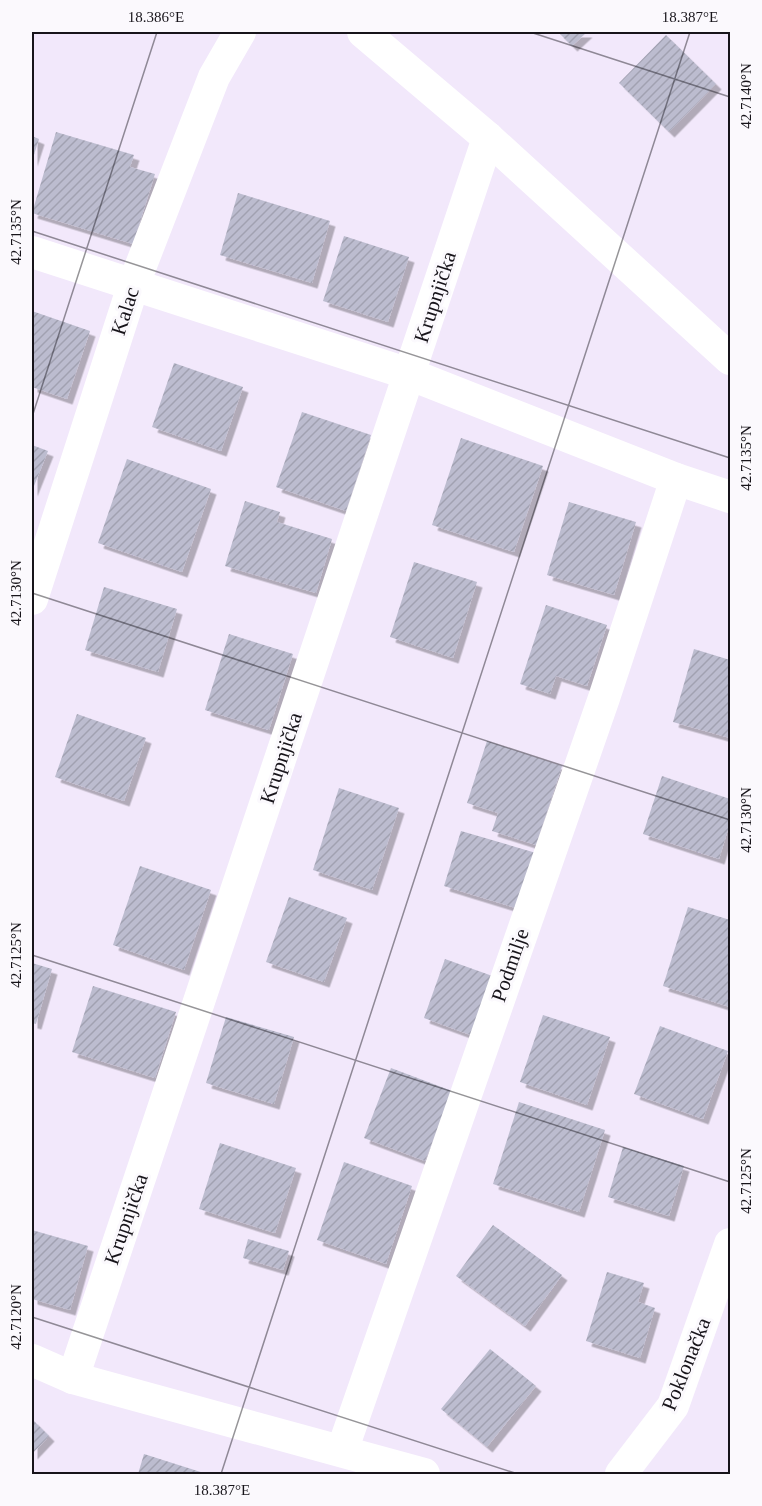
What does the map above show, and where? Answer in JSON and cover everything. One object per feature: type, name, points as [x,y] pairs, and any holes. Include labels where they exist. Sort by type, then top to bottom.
[{"type":"street","name":"Kalac","points":[[32,599],[133,286],[214,77],[240,32]]},
{"type":"street","points":[[363,32],[488,138],[730,359]]},
{"type":"street","name":"Krupnjička","points":[[72,1378],[488,138]]},
{"type":"street","points":[[32,252],[409,374],[676,479],[730,497]]},
{"type":"street","name":"Podmilje","points":[[342,1451],[604,698],[676,479]]},
{"type":"street","name":"Poklonačka","points":[[621,1474],[673,1406],[730,1244]]},
{"type":"street","points":[[32,1360],[72,1378],[424,1474]]},
{"type":"building","points":[[558,32],[587,32],[572,46]]},
{"type":"building","points":[[666,35],[716,84],[669,132],[619,83]]},
{"type":"building","points":[[56,132],[134,155],[130,167],[155,174],[133,244],[32,213]]},
{"type":"building","points":[[32,136],[39,139],[32,161]]},
{"type":"building","points":[[238,193],[330,221],[312,283],[220,255]]},
{"type":"building","points":[[344,236],[409,257],[388,322],[323,301]]},
{"type":"building","points":[[32,311],[90,331],[67,399],[32,387]]},
{"type":"building","points":[[174,363],[243,387],[221,451],[152,427]]},
{"type":"building","points":[[302,412],[371,435],[346,511],[276,487]]},
{"type":"building","points":[[461,438],[543,466],[514,552],[432,525]]},
{"type":"building","points":[[32,445],[48,451],[32,491]]},
{"type":"building","points":[[127,459],[211,489],[182,572],[98,543]]},
{"type":"building","points":[[245,501],[280,512],[277,522],[332,539],[316,593],[225,566]]},
{"type":"building","points":[[569,502],[636,522],[614,595],[547,575]]},
{"type":"building","points":[[414,562],[477,582],[453,658],[390,637]]},
{"type":"building","points":[[104,587],[177,609],[158,672],[85,650]]},
{"type":"building","points":[[546,605],[607,625],[587,686],[556,676],[550,694],[520,684]]},
{"type":"building","points":[[229,634],[293,654],[269,730],[205,710]]},
{"type":"building","points":[[694,649],[730,660],[730,738],[673,722]]},
{"type":"building","points":[[77,714],[146,738],[124,801],[55,777]]},
{"type":"building","points":[[487,741],[562,766],[536,845],[492,831],[498,813],[467,803]]},
{"type":"building","points":[[662,776],[730,799],[730,823],[719,859],[643,834]]},
{"type":"building","points":[[339,788],[399,808],[372,890],[313,870]]},
{"type":"building","points":[[461,831],[536,853],[519,909],[444,886]]},
{"type":"building","points":[[140,866],[211,890],[184,970],[113,945]]},
{"type":"building","points":[[289,897],[347,918],[324,982],[266,962]]},
{"type":"building","points":[[688,907],[730,920],[730,1007],[663,986]]},
{"type":"building","points":[[445,959],[498,978],[476,1037],[424,1018]]},
{"type":"building","points":[[32,963],[52,969],[36,1024],[32,1023]]},
{"type":"building","points":[[93,986],[176,1012],[155,1078],[72,1052]]},
{"type":"building","points":[[543,1015],[610,1037],[587,1105],[520,1082]]},
{"type":"building","points":[[226,1017],[294,1037],[274,1104],[206,1083]]},
{"type":"building","points":[[660,1026],[728,1051],[703,1119],[634,1094]]},
{"type":"building","points":[[391,1068],[452,1091],[425,1161],[364,1138]]},
{"type":"building","points":[[519,1102],[605,1130],[579,1212],[493,1184]]},
{"type":"building","points":[[220,1143],[296,1168],[275,1233],[199,1209]]},
{"type":"building","points":[[623,1147],[684,1166],[669,1216],[608,1197]]},
{"type":"building","points":[[344,1162],[412,1186],[386,1264],[317,1240]]},
{"type":"building","points":[[493,1225],[562,1275],[525,1326],[456,1276]]},
{"type":"building","points":[[32,1230],[88,1246],[70,1310],[32,1299]]},
{"type":"building","points":[[248,1239],[289,1251],[283,1270],[243,1258]]},
{"type":"building","points":[[607,1272],[644,1283],[638,1302],[655,1308],[640,1358],[586,1341]]},
{"type":"building","points":[[490,1349],[536,1386],[487,1447],[441,1409]]},
{"type":"building","points":[[32,1419],[49,1436],[32,1454]]},
{"type":"building","points":[[144,1454],[207,1474],[138,1474]]}]
